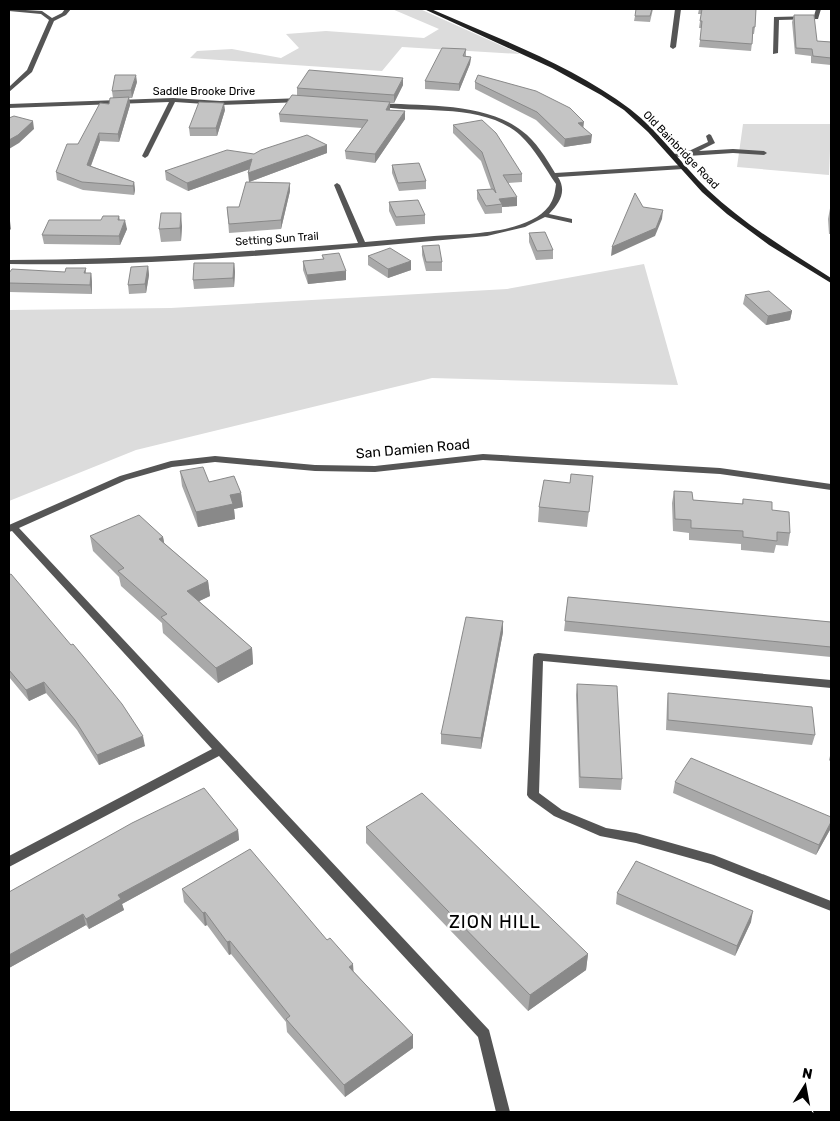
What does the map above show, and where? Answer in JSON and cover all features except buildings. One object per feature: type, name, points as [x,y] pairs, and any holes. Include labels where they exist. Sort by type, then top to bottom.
[{"type":"main road","name":"Old Bainbridge Road","points":[[427,9],[516,49],[590,86],[623,107],[644,124],[716,202],[736,218],[831,281]]},
{"type":"street","points":[[9,9],[42,13],[52,20]]},
{"type":"street","points":[[9,90],[30,71],[52,20],[64,14],[68,9]]},
{"type":"street","points":[[673,47],[678,9]]},
{"type":"street","points":[[775,53],[776,18],[816,18],[818,9]]},
{"type":"street","points":[[145,156],[173,100]]},
{"type":"street","name":"Saddle Brooke Drive","points":[[9,106],[173,100],[230,103],[309,100]]},
{"type":"street","points":[[369,105],[463,112],[500,120],[525,136],[552,175],[683,168]]},
{"type":"street","points":[[689,154],[712,143],[709,136]]},
{"type":"street","points":[[673,155],[733,152],[764,153]]},
{"type":"street","name":"Setting Sun Trail","points":[[9,262],[115,261],[487,234],[518,227],[544,215],[557,201],[559,192],[559,184],[552,175]]},
{"type":"street","points":[[337,185],[362,244]]},
{"type":"street","points":[[544,215],[569,221]]},
{"type":"street","name":"San Damien Road","points":[[11,528],[123,478],[171,464],[215,459],[316,468],[375,469],[483,457],[720,471],[831,487]]},
{"type":"street","points":[[11,528],[484,1034],[504,1112]]},
{"type":"street","points":[[831,684],[538,657],[533,795],[558,813],[604,833],[636,838],[714,860],[831,906]]},
{"type":"street","points":[[9,862],[219,750]]},
{"type":"shaded area","points":[[392,9],[420,9],[520,54],[402,47],[382,71],[190,58],[197,51],[232,49],[281,58],[299,48],[286,34],[326,31],[424,38],[439,29]]},
{"type":"shaded area","points":[[743,124],[831,124],[829,175],[737,167]]},
{"type":"shaded area","points":[[644,264],[678,385],[432,378],[136,450],[9,501],[9,310],[171,308],[507,289]]},
{"type":"district","name":"ZION HILL","points":[[495,922]]}]
